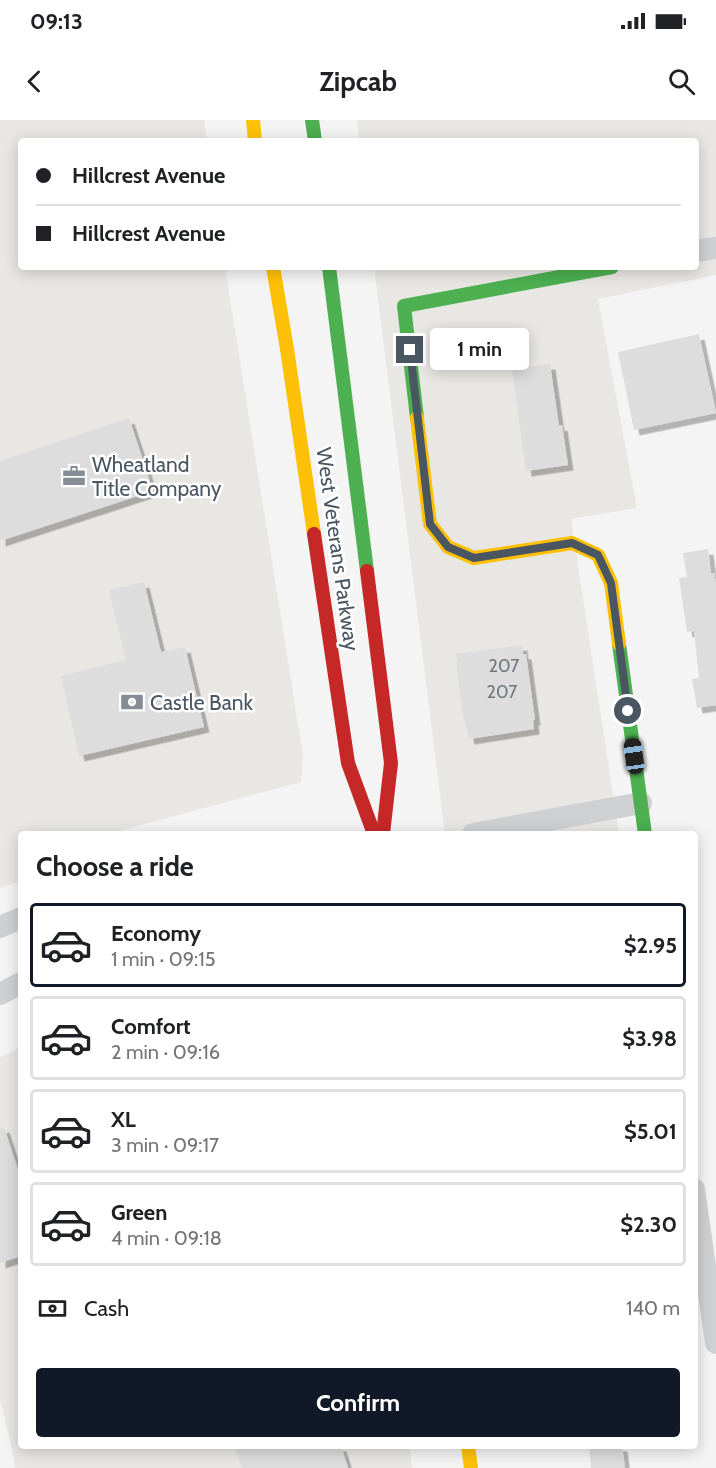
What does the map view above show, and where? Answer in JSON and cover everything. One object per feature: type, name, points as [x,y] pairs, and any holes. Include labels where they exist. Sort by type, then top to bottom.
[{"type":"main road","points":[[253,120],[255,138]]},
{"type":"main road","points":[[312,120],[315,138]]},
{"type":"main road","name":"West Veterans Parkway","points":[[274,270],[348,763],[373,831]]},
{"type":"main road","name":"West Veterans Parkway","points":[[329,270],[391,763],[383,831]]},
{"type":"main road","points":[[596,270],[404,306],[430,524],[448,547],[474,558],[572,543],[598,555],[611,583],[645,831]]},
{"type":"main road","points":[[468,1449],[471,1468]]},
{"type":"street","points":[[699,251],[716,248]]},
{"type":"street","points":[[489,831],[641,803]]},
{"type":"street","points":[[0,927],[18,919]]},
{"type":"street","points":[[0,994],[18,985]]},
{"type":"street","points":[[698,1217],[716,1343]]},
{"type":"shaded area","points":[[0,120],[204,120],[207,138],[18,138],[18,270],[225,270],[303,755],[301,782],[118,831],[18,831],[18,882],[0,888]]},
{"type":"shaded area","points":[[357,120],[716,120],[716,275],[598,299],[637,508],[571,519],[619,831],[445,831],[374,270],[699,270],[699,138],[359,138]]},
{"type":"shaded area","points":[[18,1048],[18,1449],[409,1449],[412,1468],[15,1468],[0,1400],[0,1057]]},
{"type":"building","points":[[699,334],[716,413],[634,430],[618,352]]},
{"type":"building","points":[[550,364],[559,426],[562,425],[568,465],[526,471],[512,369]]},
{"type":"building","name":"Wheatland Title Company","points":[[129,418],[153,491],[0,541],[0,461]]},
{"type":"building","points":[[708,549],[711,573],[714,573],[716,584],[716,705],[697,708],[692,679],[699,678],[694,631],[687,632],[679,578],[687,577],[683,553]]},
{"type":"building","name":"Castle Bank","points":[[144,582],[161,652],[185,647],[204,727],[79,756],[61,676],[126,660],[109,590]]},
{"type":"building","points":[[522,645],[523,654],[526,654],[535,720],[533,720],[534,729],[469,739],[462,710],[456,654]]},
{"type":"building","points":[[4,1127],[18,1170],[18,1257],[0,1263],[0,1128]]},
{"type":"building","points":[[235,1449],[342,1449],[348,1468],[242,1468]]},
{"type":"building","points":[[589,1449],[622,1449],[625,1468],[591,1468]]},
{"type":"traffic: fast","points":[[312,120],[315,138]]},
{"type":"traffic: fast","points":[[329,270],[367,571]]},
{"type":"traffic: fast","points":[[417,418],[404,306],[596,270]]},
{"type":"traffic: fast","points":[[619,644],[645,831]]},
{"type":"traffic: slow","points":[[253,120],[255,138]]},
{"type":"traffic: slow","points":[[274,270],[314,534]]},
{"type":"traffic: slow","points":[[417,418],[430,524],[448,547],[474,558],[572,543],[598,555],[611,583],[619,644]]},
{"type":"traffic: slow","points":[[468,1449],[471,1468]]},
{"type":"traffic: jam","points":[[314,534],[348,763],[373,831]]},
{"type":"traffic: jam","points":[[367,571],[391,763],[383,831]]},
{"type":"place","name":"Wheatland Title Company","points":[[74,476]]},
{"type":"place","name":"Castle Bank","points":[[132,702]]},
{"type":"route","points":[[410,350],[430,524],[448,547],[474,558],[572,543],[598,555],[611,583],[628,711]]}]
